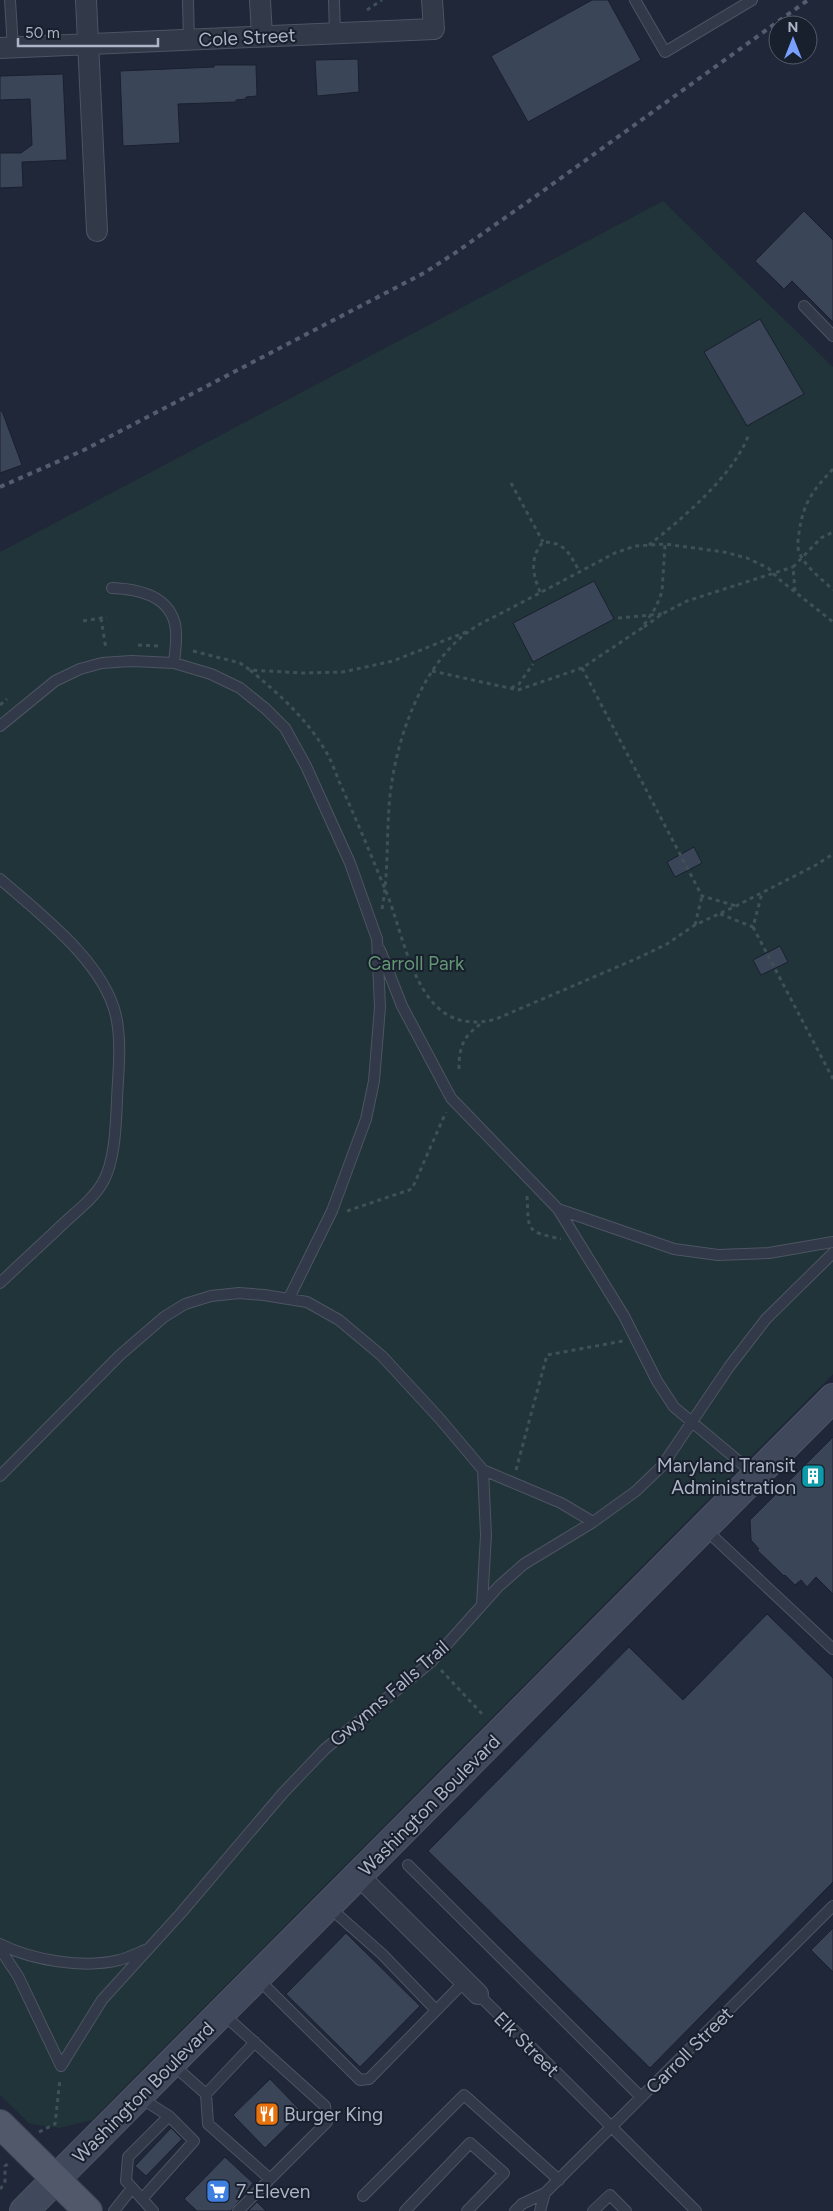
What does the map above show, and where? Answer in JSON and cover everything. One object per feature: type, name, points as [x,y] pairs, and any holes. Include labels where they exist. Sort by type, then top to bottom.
[{"type":"main road","name":"Washington Boulevard","points":[[24,2211],[833,1398]]},
{"type":"main road","points":[[0,2124],[88,2211]]},
{"type":"street","points":[[86,0],[97,231]]},
{"type":"street","points":[[260,0],[262,36]]},
{"type":"street","name":"Cole Street","points":[[6,48],[434,29],[432,0]]},
{"type":"street","name":"Elk Street","points":[[359,1876],[471,1988]]},
{"type":"lane","points":[[6,48],[10,0]]},
{"type":"lane","points":[[188,0],[189,40]]},
{"type":"lane","points":[[334,0],[335,33]]},
{"type":"lane","points":[[635,0],[665,52],[752,0]]},
{"type":"lane","points":[[804,306],[833,336]]},
{"type":"lane","points":[[112,588],[139,591],[159,599],[171,612],[176,626],[174,663]]},
{"type":"lane","points":[[0,726],[55,682],[80,669],[102,663],[131,661],[174,663],[211,674],[240,688],[266,709],[285,728],[306,766],[350,863],[402,1006],[451,1098],[558,1209],[635,1338],[657,1381],[674,1406],[756,1476]]},
{"type":"lane","points":[[0,879],[69,940],[100,980],[110,996],[116,1016],[118,1040],[116,1125],[112,1154],[104,1181],[90,1199],[0,1283]]},
{"type":"lane","points":[[290,1298],[332,1212],[366,1119],[374,1081],[380,1008],[377,939]]},
{"type":"lane","points":[[558,1209],[674,1248],[718,1255],[769,1252],[833,1242]]},
{"type":"lane","name":"Gwynns Falls Trail","points":[[61,2066],[102,2000],[283,1793],[325,1749],[432,1661],[482,1605],[524,1564],[593,1522],[636,1492],[662,1466],[729,1367],[766,1320],[833,1253]]},
{"type":"lane","points":[[0,1476],[120,1355],[164,1317],[185,1304],[211,1296],[239,1293],[290,1298],[307,1302],[339,1320],[382,1356],[440,1419],[483,1470],[561,1503],[593,1522]]},
{"type":"lane","points":[[482,1605],[486,1535],[483,1470]]},
{"type":"lane","points":[[704,1528],[833,1649]]},
{"type":"lane","points":[[408,1865],[642,2097]]},
{"type":"lane","points":[[328,1906],[382,1954],[436,2010]]},
{"type":"lane","name":"Carroll Street","points":[[516,2211],[522,2204],[545,2193],[833,1906]]},
{"type":"lane","points":[[0,1944],[18,1952],[42,1958],[85,1963],[121,1960],[148,1949]]},
{"type":"lane","points":[[0,1949],[18,1976],[61,2066]]},
{"type":"lane","points":[[257,1978],[360,2080],[368,2079],[436,2010],[471,1988]]},
{"type":"lane","name":"Elk Street","points":[[471,1988],[696,2211]]},
{"type":"lane","points":[[222,2013],[325,2106],[327,2122],[238,2211]]},
{"type":"lane","points":[[206,2094],[255,2042]]},
{"type":"lane","points":[[172,2063],[206,2094],[208,2124],[270,2179]]},
{"type":"lane","points":[[363,2196],[464,2095],[558,2180]]},
{"type":"lane","points":[[139,2096],[169,2116],[194,2141],[142,2199]]},
{"type":"lane","points":[[153,2211],[126,2181],[128,2158],[169,2116]]},
{"type":"lane","points":[[405,2211],[470,2144],[504,2173],[467,2211]]},
{"type":"lane","points":[[114,2211],[132,2188]]},
{"type":"lane","name":"Carroll Street","points":[[540,2211],[545,2193]]},
{"type":"lane","points":[[593,2211],[610,2195],[626,2211]]},
{"type":"path","points":[[367,10],[382,0]]},
{"type":"path","points":[[648,546],[694,507],[731,464],[744,445],[748,434]]},
{"type":"path","points":[[833,469],[813,491],[805,505],[798,537],[799,551],[806,563],[833,590]]},
{"type":"path","points":[[829,473],[833,476]]},
{"type":"path","points":[[511,483],[543,542]]},
{"type":"path","points":[[432,670],[506,688],[525,690],[582,668],[662,614],[687,601],[793,567],[821,538],[833,532]]},
{"type":"path","points":[[543,542],[554,542],[561,545],[580,572]]},
{"type":"path","points":[[540,592],[533,564],[535,553],[543,542]]},
{"type":"path","points":[[642,628],[656,607],[662,592],[665,544]]},
{"type":"path","points":[[250,670],[302,673],[343,672],[393,661],[468,631],[615,553],[635,546],[665,544],[724,552],[747,558],[768,568],[833,622]]},
{"type":"path","points":[[793,567],[795,591]]},
{"type":"path","points":[[618,618],[662,614]]},
{"type":"path","points":[[82,621],[107,617]]},
{"type":"path","points":[[101,618],[106,649]]},
{"type":"path","points":[[377,939],[386,890],[392,779],[412,712],[422,687],[441,657],[468,631]]},
{"type":"path","points":[[192,651],[240,663],[298,712],[325,750],[386,890],[416,978],[424,991],[446,1014],[471,1023],[482,1023],[496,1019],[638,958],[667,944],[695,925],[763,893],[833,854]]},
{"type":"path","points":[[506,688],[512,688],[519,684],[533,664]]},
{"type":"path","points":[[582,668],[702,896],[695,925]]},
{"type":"path","points":[[753,927],[763,893]]},
{"type":"path","points":[[702,896],[736,906]]},
{"type":"path","points":[[720,914],[753,927],[833,1079]]},
{"type":"path","points":[[459,1069],[460,1046],[464,1039],[482,1023]]},
{"type":"path","points":[[344,1212],[412,1189],[446,1111]]},
{"type":"path","points":[[525,1175],[529,1226],[531,1230],[536,1234],[580,1244]]},
{"type":"path","points":[[513,1483],[547,1355],[635,1338]]},
{"type":"path","points":[[432,1661],[486,1718]]},
{"type":"path","points":[[42,2129],[55,2124],[61,2066]]},
{"type":"path","points":[[0,2189],[5,2183],[5,2166]]},
{"type":"green space","name":"Carroll Park","points":[[663,201],[833,367],[833,1374],[92,2120],[59,2128],[30,2124],[0,2095],[0,552]]},
{"type":"building","points":[[592,0],[608,0],[641,60],[528,122],[491,56]]},
{"type":"building","points":[[358,59],[359,92],[317,96],[315,60]]},
{"type":"building","points":[[214,65],[256,65],[257,96],[246,97],[246,99],[236,100],[236,102],[178,104],[180,143],[123,146],[120,71],[214,67]]},
{"type":"building","points":[[63,74],[67,160],[22,162],[23,187],[0,188],[0,153],[21,153],[32,145],[30,99],[0,100],[0,76]]},
{"type":"building","points":[[804,211],[833,240],[833,322],[792,281],[784,289],[755,261]]},
{"type":"building","points":[[760,319],[804,394],[747,426],[704,352]]},
{"type":"building","points":[[0,411],[2,411],[22,465],[0,473]]},
{"type":"building","points":[[594,581],[614,619],[533,662],[513,623]]},
{"type":"building","points":[[694,847],[702,863],[675,877],[667,862]]},
{"type":"building","points":[[780,946],[788,962],[761,975],[753,960]]},
{"type":"building","name":"Maryland Transit Administration","points":[[833,1437],[833,1594],[816,1577],[807,1587],[801,1580],[795,1585],[784,1576],[757,1550],[759,1549],[751,1540],[750,1520]]},
{"type":"building","points":[[767,1614],[833,1678],[833,1882],[650,2068],[428,1851],[629,1647],[683,1700]]},
{"type":"building","points":[[833,1928],[833,1972],[811,1950]]},
{"type":"building","points":[[346,1933],[420,2006],[360,2067],[286,1994]]},
{"type":"building","name":"Burger King","points":[[270,2079],[302,2112],[265,2148],[233,2115]]},
{"type":"building","points":[[171,2128],[182,2139],[146,2176],[135,2166]]},
{"type":"building","name":"7-Eleven","points":[[225,2157],[253,2183],[231,2211],[197,2211],[184,2199]]},
{"type":"building","points":[[257,2202],[266,2211],[248,2211]]},
{"type":"railway","points":[[0,487],[84,450],[424,273],[536,196],[808,0]]},
{"type":"place","name":"Maryland Transit Administration","points":[[813,1476]]},
{"type":"place","name":"Burger King","points":[[267,2114]]},
{"type":"place","name":"7-Eleven","points":[[218,2191]]}]
